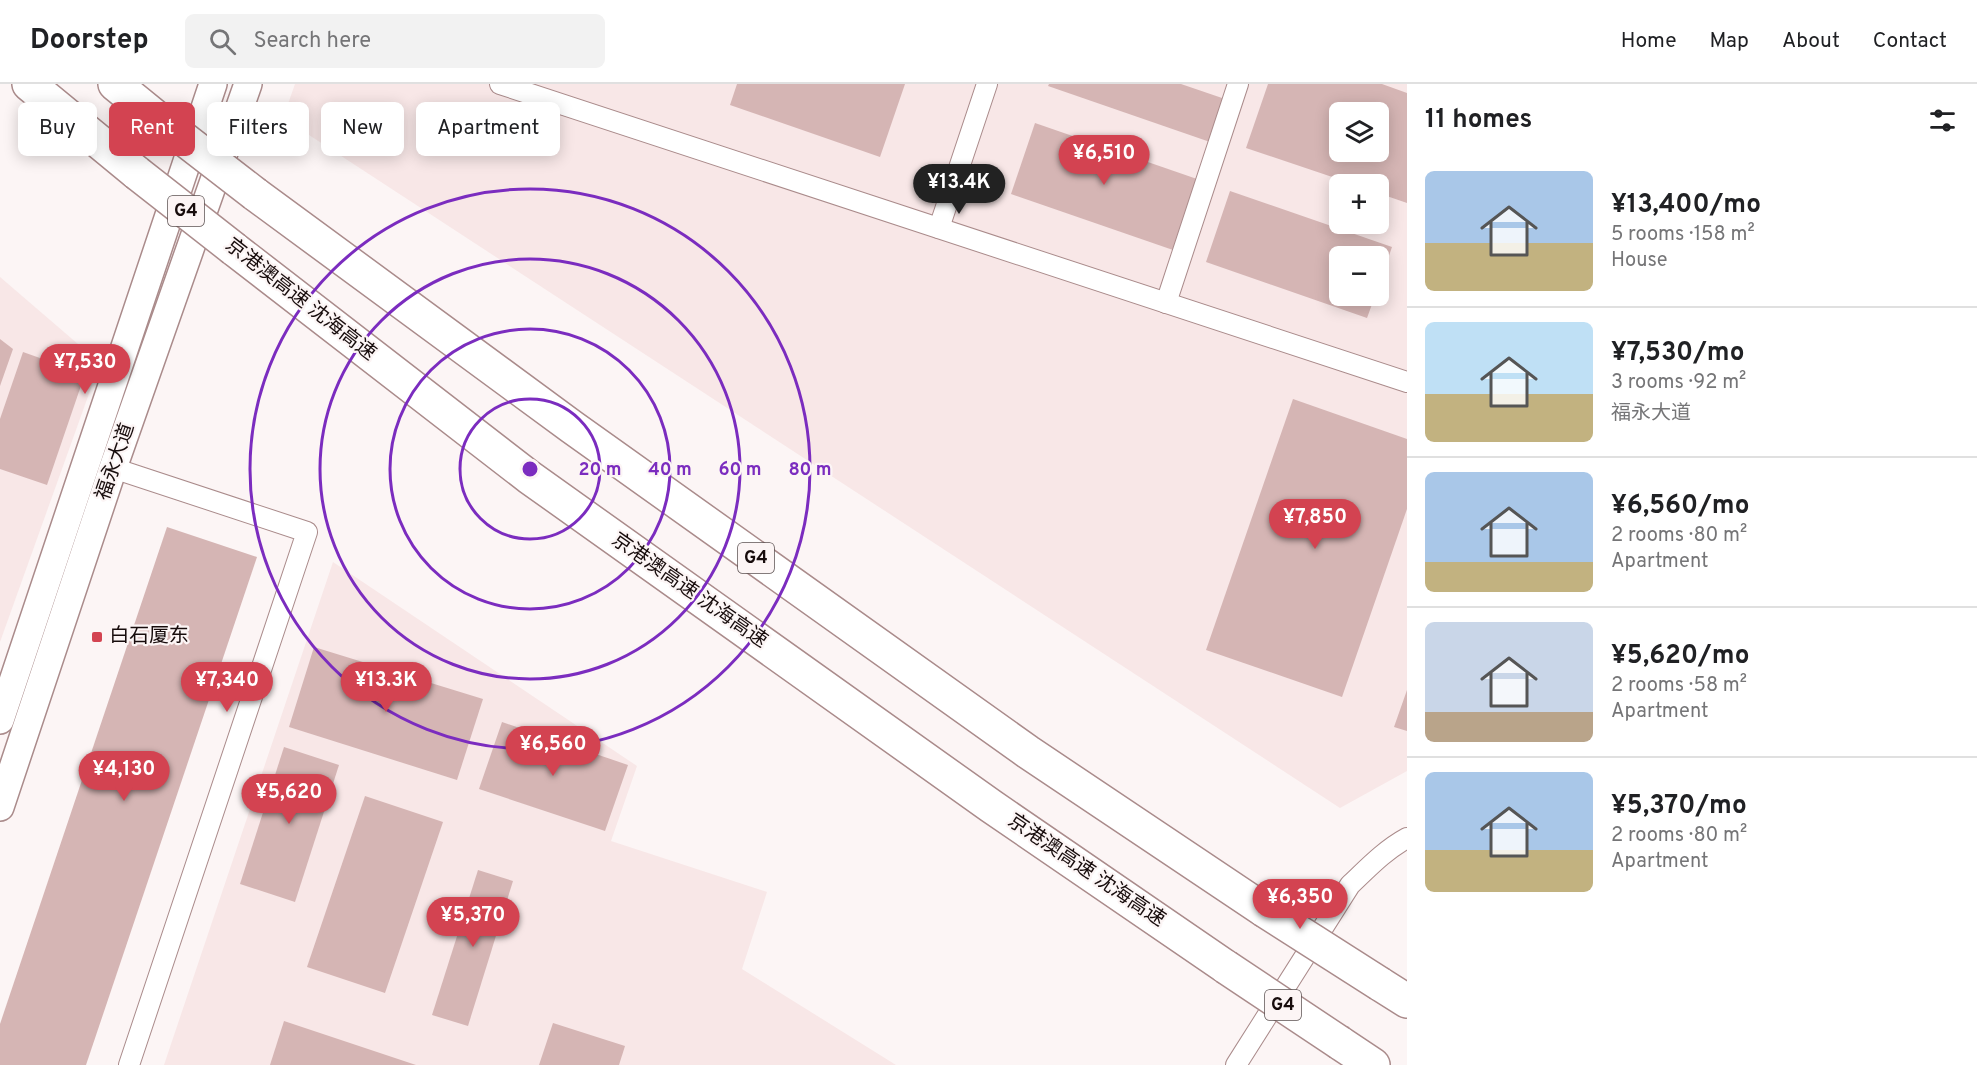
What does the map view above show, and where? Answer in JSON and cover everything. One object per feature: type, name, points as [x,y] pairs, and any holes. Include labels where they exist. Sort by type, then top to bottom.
[{"type":"highway","name":"京港澳高速 沈海高速","points":[[29,84],[234,249],[529,477],[982,799],[1373,1065]]},
{"type":"highway","name":"G4","points":[[115,84],[255,194],[572,427],[1028,752],[1264,910],[1394,993]]},
{"type":"main road","name":"福永大道","points":[[0,720],[213,84]]},
{"type":"main road","name":"福永大道","points":[[0,807],[113,468],[248,84]]},
{"type":"street","points":[[500,84],[1407,382]]},
{"type":"street","points":[[939,228],[987,84]]},
{"type":"street","points":[[1166,303],[1238,84]]},
{"type":"street","points":[[113,468],[307,532],[129,1065]]},
{"type":"street","points":[[1236,1065],[1350,885],[1374,862],[1407,838]]},
{"type":"shaded area","points":[[295,84],[1407,84],[1407,771],[1340,808],[341,156],[404,156],[404,102],[321,102],[321,143],[309,135],[309,102],[289,102]]},
{"type":"shaded area","points":[[0,277],[100,363],[0,642]]},
{"type":"shaded area","points":[[333,562],[637,766],[611,841],[767,892],[742,969],[896,1065],[164,1065]]},
{"type":"building","points":[[737,84],[905,84],[880,157],[730,105]]},
{"type":"building","points":[[1049,84],[1181,84],[1225,99],[1210,142],[1048,86]]},
{"type":"building","points":[[1268,84],[1382,84],[1407,93],[1407,203],[1389,197],[1389,174],[1329,174],[1329,176],[1246,148]]},
{"type":"building","points":[[1035,123],[1197,179],[1173,250],[1011,194]]},
{"type":"building","points":[[1230,191],[1329,225],[1329,234],[1354,234],[1392,247],[1389,256],[1389,246],[1329,246],[1329,305],[1206,262]]},
{"type":"building","points":[[1332,306],[1371,306],[1367,318]]},
{"type":"building","points":[[0,339],[13,349],[0,386]]},
{"type":"building","points":[[23,352],[85,374],[47,485],[0,469],[0,419]]},
{"type":"building","points":[[1293,399],[1407,439],[1407,509],[1342,697],[1206,650]]},
{"type":"building","points":[[167,527],[257,557],[86,1065],[0,1065],[0,1024]]},
{"type":"building","points":[[314,647],[483,699],[457,780],[289,727]]},
{"type":"building","points":[[1407,690],[1407,731],[1394,727]]},
{"type":"building","points":[[502,722],[628,765],[605,831],[479,789]]},
{"type":"building","points":[[284,747],[339,765],[295,902],[240,884]]},
{"type":"building","points":[[365,796],[443,822],[385,993],[307,967]]},
{"type":"building","points":[[478,870],[513,881],[468,1026],[432,1015]]},
{"type":"building","points":[[284,1021],[416,1065],[270,1065]]},
{"type":"building","points":[[553,1023],[625,1046],[619,1065],[539,1065]]},
{"type":"place","name":"白石厦东","points":[[97,637]]}]
